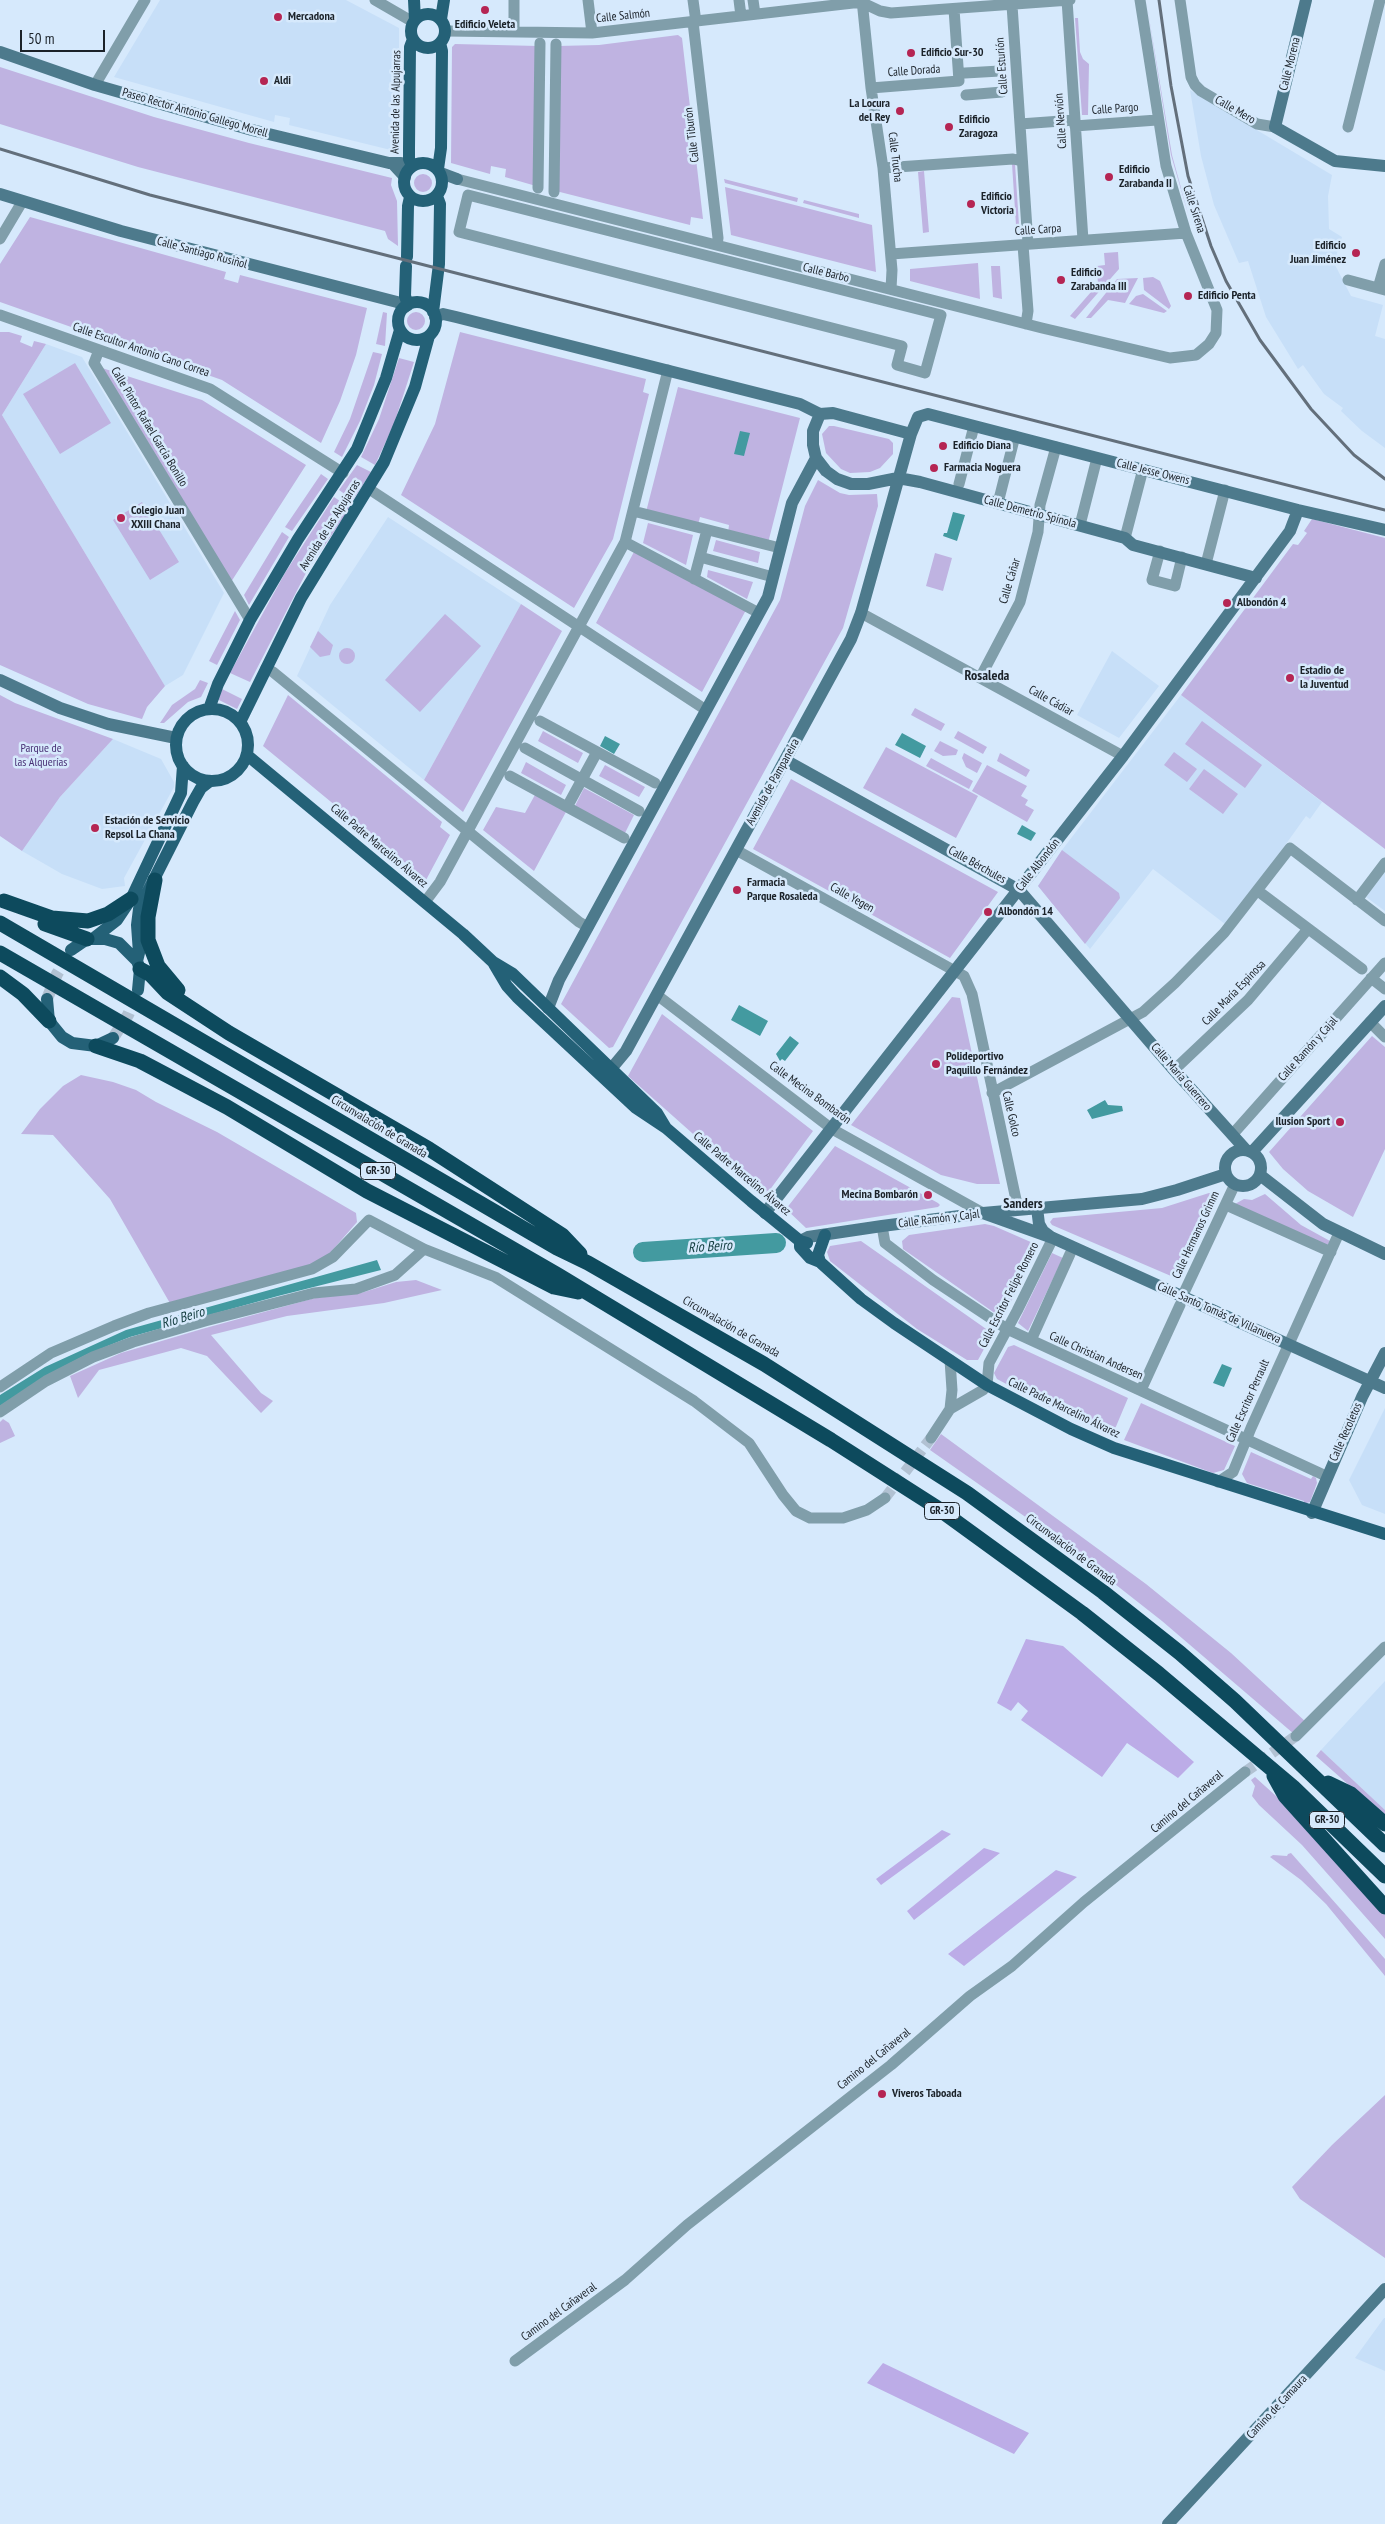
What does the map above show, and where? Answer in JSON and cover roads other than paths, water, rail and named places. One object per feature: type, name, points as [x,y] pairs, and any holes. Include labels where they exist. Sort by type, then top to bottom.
[{"type":"highway","points":[[155,880],[148,917],[148,940],[153,956],[170,981],[214,1023]]},
{"type":"highway","points":[[2,900],[52,918],[72,922],[88,922],[108,914],[131,899]]},
{"type":"highway","points":[[2,900],[42,922],[90,938]]},
{"type":"highway","name":"Circunvalación de Granada","points":[[0,923],[557,1248],[588,1263],[764,1364],[930,1468],[1027,1535],[1180,1653],[1316,1776],[1385,1845]]},
{"type":"highway","name":"GR-30","points":[[3,955],[589,1294],[832,1440],[936,1507],[1090,1619],[1268,1766],[1385,1876]]},
{"type":"highway","points":[[139,965],[168,993],[214,1023],[429,1148],[562,1236],[588,1263]]},
{"type":"highway","points":[[0,977],[23,994],[49,1022]]},
{"type":"highway","points":[[96,1046],[140,1061],[175,1079],[227,1107],[367,1191],[554,1287],[589,1294]]},
{"type":"highway","points":[[1268,1766],[1285,1796],[1385,1907]]},
{"type":"highway","points":[[1316,1776],[1351,1794],[1385,1824]]},
{"type":"main road","points":[[414,0],[414,21],[411,28],[413,39],[426,48],[440,43]]},
{"type":"main road","points":[[434,314],[419,303],[407,306],[398,317],[400,330],[413,340],[428,336],[434,327],[439,264],[442,51],[440,43],[444,0]]},
{"type":"main road","points":[[414,21],[425,14],[431,14],[443,25]]},
{"type":"main road","name":"Avenida de las Alpujarras","points":[[409,170],[410,48],[413,39]]},
{"type":"main road","points":[[429,163],[440,181],[421,202],[410,197],[404,186],[409,170],[429,163]]},
{"type":"main road","points":[[407,306],[405,296],[408,206],[410,197]]},
{"type":"main road","name":"Avenida de las Alpujarras","points":[[209,709],[218,684],[250,620],[298,539],[343,473],[374,413],[400,330]]},
{"type":"main road","name":"Avenida de las Alpujarras","points":[[240,722],[301,598],[369,489],[401,425],[415,387],[428,336]]},
{"type":"main road","points":[[71,950],[117,920],[131,899],[182,793],[183,766],[176,750],[176,738],[180,727],[197,712],[209,709],[222,710],[240,722],[248,741],[247,755],[235,773],[225,779],[210,781],[196,777],[183,766]]},
{"type":"main road","name":"Calle Padre Marcelino Álvarez","points":[[247,755],[425,902],[493,962],[513,974],[611,1070],[657,1112],[666,1128]]},
{"type":"main road","points":[[138,990],[139,952],[137,925],[139,909],[193,802],[201,788],[210,781]]},
{"type":"main road","points":[[90,938],[119,943],[139,965]]},
{"type":"main road","name":"Calle Padre Marcelino Álvarez","points":[[493,962],[507,986],[571,1049],[636,1108],[666,1128],[800,1241],[800,1247],[810,1258],[819,1259],[861,1299],[966,1372],[1071,1429],[1114,1448],[1385,1534]]},
{"type":"main road","points":[[48,999],[49,1022],[62,1037],[72,1043],[96,1046],[112,1038]]},
{"type":"main road","points":[[548,1008],[549,1020],[563,1034],[571,1049],[586,1055],[600,1068],[611,1070]]},
{"type":"main road","points":[[819,1259],[825,1235]]},
{"type":"street","points":[[95,85],[145,0]]},
{"type":"street","points":[[374,0],[414,21]]},
{"type":"street","points":[[514,0],[514,32]]},
{"type":"street","points":[[588,0],[592,33]]},
{"type":"street","name":"Calle Tiburón","points":[[693,0],[718,238],[717,245]]},
{"type":"street","points":[[740,0],[741,16]]},
{"type":"street","points":[[753,0],[755,14]]},
{"type":"street","name":"Calle Salmón","points":[[443,25],[514,32],[592,33],[862,2],[880,6],[891,13],[939,5],[954,9],[988,3],[1012,5],[1068,0]]},
{"type":"street","name":"Calle Nervión","points":[[1068,0],[1083,240]]},
{"type":"street","name":"Calle Sirena","points":[[1140,0],[1157,120],[1166,166],[1186,233],[1215,303],[1218,321],[1212,338],[1196,355]]},
{"type":"street","name":"Calle Mero","points":[[1180,0],[1191,77],[1201,91],[1257,124],[1275,128],[1335,161],[1385,166]]},
{"type":"street","name":"Calle Morena","points":[[1275,128],[1306,0]]},
{"type":"street","points":[[1348,127],[1380,0]]},
{"type":"street","name":"Calle Trucha","points":[[862,2],[883,168],[891,254],[891,289]]},
{"type":"street","name":"Calle Esturión","points":[[1012,5],[1026,245],[1028,310],[1026,324]]},
{"type":"street","points":[[954,9],[962,77]]},
{"type":"street","points":[[538,188],[540,43]]},
{"type":"street","points":[[554,192],[556,44]]},
{"type":"street","name":"Paseo Rector Antonio Gallego Morell","points":[[0,52],[95,85],[252,130],[393,164],[401,163],[409,170]]},
{"type":"street","name":"Calle Dorada","points":[[872,88],[1000,71]]},
{"type":"street","points":[[966,95],[1002,92]]},
{"type":"street","name":"Calle Pargo","points":[[1020,124],[1157,120]]},
{"type":"street","points":[[883,168],[1013,159],[1022,161]]},
{"type":"street","name":"Calle Barbo","points":[[440,181],[457,179],[1026,324],[1170,358],[1196,355]]},
{"type":"street","name":"Calle Santiago Rusiñol","points":[[0,194],[121,231],[407,306]]},
{"type":"street","points":[[468,195],[941,315],[925,374],[896,365],[902,346],[459,232],[468,195]]},
{"type":"street","points":[[0,240],[22,202]]},
{"type":"street","name":"Calle Carpa","points":[[891,254],[1186,233]]},
{"type":"street","points":[[1348,280],[1382,289],[1385,264]]},
{"type":"street","points":[[434,314],[456,317],[800,404],[820,414],[833,413],[911,434]]},
{"type":"street","name":"Calle Escultor Antonio Cano Correa","points":[[0,315],[210,389],[343,473]]},
{"type":"street","name":"Calle Pintor Rafael García Bonillo","points":[[99,350],[94,363],[250,620]]},
{"type":"street","points":[[425,902],[440,882],[625,542],[668,370]]},
{"type":"street","points":[[820,414],[813,431],[813,445],[816,458],[831,475],[851,484],[868,484],[898,478]]},
{"type":"street","name":"Calle Jesse Owens","points":[[922,415],[928,414],[1298,510],[1385,530]]},
{"type":"street","name":"Avenida de Pampaneira","points":[[611,1070],[626,1051],[851,639],[861,613],[911,434],[918,417],[922,415]]},
{"type":"street","points":[[959,484],[973,430]]},
{"type":"street","points":[[998,503],[1015,436]]},
{"type":"street","name":"Calle Cáñar","points":[[980,678],[1020,602],[1038,532],[1039,514],[1056,447]]},
{"type":"street","points":[[548,1008],[555,989],[588,927],[768,597],[792,502],[816,458]]},
{"type":"street","points":[[1080,525],[1097,458]]},
{"type":"street","points":[[1125,538],[1142,469]]},
{"type":"street","name":"Calle Demetrio Spínola","points":[[898,478],[1080,525],[1125,538],[1133,544],[1256,578]]},
{"type":"street","points":[[369,489],[706,710]]},
{"type":"street","points":[[1206,564],[1225,490]]},
{"type":"street","name":"Calle Albondón","points":[[765,1213],[1123,756],[1290,531],[1298,510]]},
{"type":"street","points":[[633,511],[780,548]]},
{"type":"street","points":[[694,579],[707,530]]},
{"type":"street","points":[[625,542],[759,614]]},
{"type":"street","points":[[1160,551],[1152,580],[1175,586],[1182,557]]},
{"type":"street","points":[[700,557],[772,577]]},
{"type":"street","name":"Calle Cádiar","points":[[861,613],[1123,756]]},
{"type":"street","points":[[266,668],[579,922],[588,927]]},
{"type":"street","points":[[0,680],[60,708],[108,724],[176,738]]},
{"type":"street","points":[[540,721],[655,783]]},
{"type":"street","points":[[525,748],[639,810]]},
{"type":"street","points":[[567,807],[597,752]]},
{"type":"street","name":"Calle Bérchules","points":[[784,760],[1018,890],[1130,1019]]},
{"type":"street","points":[[510,776],[624,838]]},
{"type":"street","points":[[992,1093],[1142,1012],[1202,957],[1257,892],[1290,848],[1385,922]]},
{"type":"street","name":"Calle Yegen","points":[[736,850],[956,971]]},
{"type":"street","points":[[1358,900],[1385,863]]},
{"type":"street","points":[[1262,894],[1362,969]]},
{"type":"street","name":"Calle María Espinosa","points":[[1174,1070],[1248,1000],[1308,929]]},
{"type":"street","name":"Calle Ramón y Cajal","points":[[1232,1135],[1385,963]]},
{"type":"street","name":"Calle Golco","points":[[956,971],[964,976],[972,994],[1018,1209]]},
{"type":"street","points":[[1371,978],[1385,988]]},
{"type":"street","points":[[536,996],[555,989]]},
{"type":"street","name":"Calle Mecina Bombarón","points":[[657,995],[832,1129],[983,1213]]},
{"type":"street","points":[[1232,1153],[1249,1151],[1385,1006]]},
{"type":"street","name":"Calle María Guerrero","points":[[1130,1019],[1232,1135],[1249,1151]]},
{"type":"street","points":[[1370,1022],[1385,1037]]},
{"type":"street","points":[[1232,1135],[1232,1153],[1225,1162],[1226,1174],[1235,1184],[1249,1185],[1260,1176],[1261,1165],[1249,1151]]},
{"type":"street","name":"Calle Ramón y Cajal","points":[[800,1241],[882,1226],[983,1213],[1142,1199],[1226,1174]]},
{"type":"street","points":[[1260,1176],[1299,1207],[1340,1233],[1385,1254]]},
{"type":"street","name":"Calle Hermanos Grimm","points":[[1142,1388],[1235,1184]]},
{"type":"street","points":[[1226,1204],[1331,1252]]},
{"type":"street","name":"Calle Santo Tomás de Villanueva","points":[[1036,1208],[1043,1231],[1053,1238]]},
{"type":"street","points":[[1018,1209],[1018,1226]]},
{"type":"street","name":"Calle Santo Tomás de Villanueva","points":[[983,1213],[1053,1238],[1181,1301],[1288,1345],[1385,1388]]},
{"type":"street","points":[[0,1386],[51,1353],[114,1326],[149,1313],[312,1269],[333,1257],[368,1220],[424,1249],[495,1277],[694,1401],[750,1443],[783,1495],[796,1511],[810,1518],[843,1518],[867,1510],[884,1498]]},
{"type":"street","name":"Calle Christian Andersen","points":[[882,1226],[885,1244],[933,1280],[1008,1330],[1326,1476]]},
{"type":"street","name":"Calle Escritor Perrault","points":[[1233,1472],[1288,1345],[1340,1233]]},
{"type":"street","name":"Calle Escritor Felipe Romero","points":[[987,1385],[988,1363],[1008,1330],[1053,1238]]},
{"type":"street","points":[[0,1412],[46,1381],[93,1357],[178,1329],[304,1295],[356,1289],[395,1275],[424,1249]]},
{"type":"street","points":[[1032,1338],[1070,1254]]},
{"type":"street","name":"Calle Recoletos","points":[[1312,1512],[1326,1476],[1385,1353]]},
{"type":"street","points":[[950,1360],[952,1390],[950,1409]]},
{"type":"street","name":"Calle Escritor Felipe Romero","points":[[966,1372],[988,1363]]},
{"type":"street","points":[[931,1438],[950,1409],[983,1390],[987,1385]]},
{"type":"street","points":[[1218,1482],[1233,1472],[1237,1488]]},
{"type":"street","points":[[1296,1736],[1385,1647]]},
{"type":"street","name":"Camino del Cañaveral","points":[[515,2361],[625,2280],[687,2225],[891,2065],[970,1996],[1012,1966],[1084,1902],[1245,1772]]},
{"type":"street","name":"Camino de Camaura","points":[[1168,2524],[1385,2289]]},
{"type":"water","points":[[740,431],[750,433],[744,456],[734,454]]},
{"type":"water","points":[[953,512],[965,515],[957,541],[943,536],[944,533],[947,533]]},
{"type":"water","points":[[902,733],[926,746],[920,758],[895,745]]},
{"type":"water","points":[[605,736],[620,744],[614,754],[600,746]]},
{"type":"water","points":[[1022,825],[1036,833],[1031,841],[1017,834]]},
{"type":"water","points":[[739,1005],[768,1021],[760,1036],[731,1020]]},
{"type":"water","points":[[790,1036],[799,1043],[785,1061],[782,1059],[780,1061],[776,1054]]},
{"type":"water","points":[[1105,1100],[1108,1105],[1122,1106],[1123,1111],[1092,1119],[1087,1110]]},
{"type":"water","points":[[377,1260],[381,1270],[130,1337],[88,1354],[49,1374],[0,1406],[0,1395],[45,1367],[126,1330]]},
{"type":"water","points":[[1222,1364],[1232,1368],[1224,1387],[1213,1383]]},
{"type":"waterway","name":"Río Beiro","points":[[643,1252],[776,1243]]},
{"type":"tunnel","points":[[47,999],[57,974],[70,953]]},
{"type":"tunnel","points":[[113,1038],[128,1015],[137,994]]},
{"type":"tunnel","points":[[885,1498],[931,1438]]},
{"type":"tunnel","points":[[1245,1772],[1296,1736]]},
{"type":"railway","points":[[1159,0],[1171,86],[1188,176],[1211,246],[1226,281],[1260,340],[1311,409],[1354,455],[1385,479]]},
{"type":"railway","points":[[0,149],[150,195],[1385,510]]},
{"type":"place","name":"Edificio Veleta","points":[[485,10]]},
{"type":"place","name":"Mercadona","points":[[278,17]]},
{"type":"place","name":"Edificio Sur-30","points":[[911,53]]},
{"type":"place","name":"Aldi","points":[[264,81]]},
{"type":"place","name":"La Locura del Rey","points":[[900,111]]},
{"type":"place","name":"Edificio Zaragoza","points":[[949,127]]},
{"type":"place","name":"Edificio Zarabanda II","points":[[1109,177]]},
{"type":"place","name":"Edificio Victoria","points":[[971,204]]},
{"type":"place","name":"Edificio Juan Jiménez","points":[[1356,253]]},
{"type":"place","name":"Edificio Zarabanda III","points":[[1061,280]]},
{"type":"place","name":"Edificio Penta","points":[[1188,296]]},
{"type":"place","name":"Edificio Diana","points":[[943,446]]},
{"type":"place","name":"Farmacia Noguera","points":[[934,468]]},
{"type":"place","name":"Colegio Juan XXIII Chana","points":[[121,518]]},
{"type":"place","name":"Albondón 4","points":[[1227,603]]},
{"type":"place","name":"Estadio de la Juventud","points":[[1290,678]]},
{"type":"place","name":"Estación de Servicio Repsol La Chana","points":[[95,828]]},
{"type":"place","name":"Farmacia Parque Rosaleda","points":[[737,890]]},
{"type":"place","name":"Albondón 14","points":[[988,912]]},
{"type":"place","name":"Polideportivo Paquillo Fernández","points":[[936,1064]]},
{"type":"place","name":"Ilusion Sport","points":[[1340,1122]]},
{"type":"place","name":"Mecina Bombarón","points":[[928,1195]]},
{"type":"place","name":"Viveros Taboada","points":[[882,2094]]},
{"type":"district","name":"Rosaleda","points":[[987,676]]},
{"type":"district","name":"Sanders","points":[[1023,1204]]},
{"type":"park label","name":"Parque de las Alquerías","points":[[41,756]]}]
